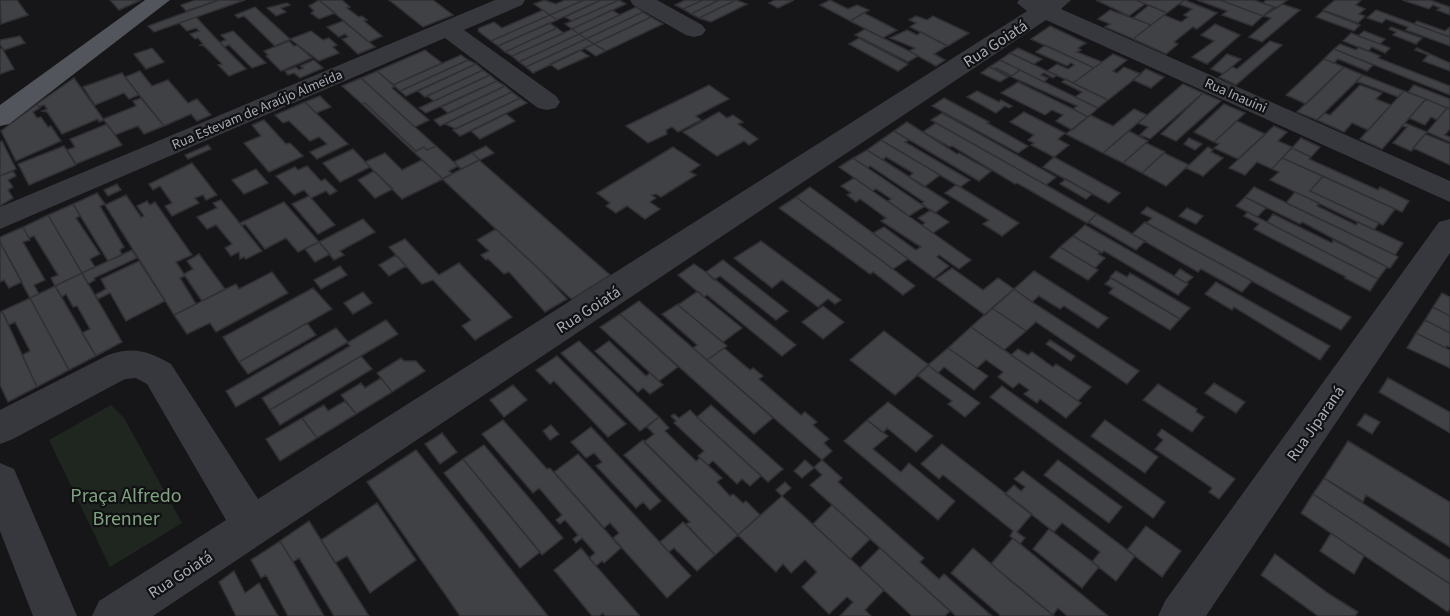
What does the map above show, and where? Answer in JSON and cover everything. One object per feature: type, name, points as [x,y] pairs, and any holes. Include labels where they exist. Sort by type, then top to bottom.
[{"type":"main road","points":[[0,118],[159,0]]},
{"type":"street","name":"Rua Estevam de Araújo Almeida","points":[[0,219],[514,0]]},
{"type":"street","points":[[641,0],[694,30]]},
{"type":"street","name":"Rua Inauini","points":[[1042,4],[1450,192]]},
{"type":"street","name":"Rua Goiatá","points":[[114,616],[253,527],[1042,4]]},
{"type":"street","points":[[446,28],[547,102]]},
{"type":"street","name":"Rua Jiparaná","points":[[1180,616],[1450,230]]},
{"type":"street","points":[[0,428],[120,365],[141,364],[159,374],[253,527]]},
{"type":"street","points":[[0,481],[55,616]]},
{"type":"green space","name":"Praça Alfredo Brenner","points":[[111,405],[124,418],[182,523],[110,567],[49,440]]},
{"type":"building","points":[[0,0],[17,0],[28,15],[1,24]]},
{"type":"building","points":[[110,0],[141,0],[119,10]]},
{"type":"building","points":[[195,0],[219,0],[186,11],[181,5]]},
{"type":"building","points":[[219,0],[245,0],[154,32],[148,26]]},
{"type":"building","points":[[319,0],[335,13],[319,19],[311,13],[314,11],[309,6]]},
{"type":"building","points":[[319,0],[342,0],[350,7],[347,8],[367,20],[364,21],[382,36],[369,42]]},
{"type":"building","points":[[389,0],[433,0],[453,15],[423,27]]},
{"type":"building","points":[[544,0],[556,4],[565,0],[584,0],[550,15],[534,4]]},
{"type":"building","points":[[584,0],[601,0],[557,20],[550,15]]},
{"type":"building","points":[[601,0],[619,0],[572,21],[565,17]]},
{"type":"building","points":[[619,0],[626,4],[572,29],[565,24]]},
{"type":"building","points":[[685,0],[703,0],[683,9],[675,5]]},
{"type":"building","points":[[703,0],[719,0],[691,14],[683,9]]},
{"type":"building","points":[[719,0],[736,0],[699,18],[691,14]]},
{"type":"building","points":[[736,0],[747,4],[711,22],[699,18]]},
{"type":"building","points":[[775,0],[794,0],[778,8],[769,3]]},
{"type":"building","points":[[830,0],[848,9],[857,5],[869,10],[850,21],[820,5]]},
{"type":"building","points":[[1096,0],[1136,0],[1145,4],[1129,16]]},
{"type":"building","points":[[1136,0],[1184,0],[1167,13]]},
{"type":"building","points":[[1185,0],[1217,13],[1197,29],[1193,27],[1174,42],[1178,44],[1166,54],[1133,39],[1164,15],[1181,22],[1188,17],[1184,15],[1192,9],[1179,4]]},
{"type":"building","points":[[1197,0],[1220,0],[1263,16],[1252,26],[1222,15],[1227,11]]},
{"type":"building","points":[[1220,0],[1254,0],[1274,7],[1263,16]]},
{"type":"building","points":[[1266,0],[1287,0],[1277,8],[1263,3]]},
{"type":"building","points":[[1335,0],[1361,0],[1356,5],[1365,9],[1359,14],[1365,16],[1358,23],[1323,10]]},
{"type":"building","points":[[1402,0],[1430,0],[1450,7],[1450,15],[1437,10],[1440,8],[1433,5],[1429,9]]},
{"type":"building","points":[[287,3],[290,5],[281,8],[286,12],[276,16],[267,8]]},
{"type":"building","points":[[1282,4],[1300,10],[1262,42],[1249,37],[1271,18],[1264,16]]},
{"type":"building","points":[[1149,5],[1167,13],[1151,25],[1133,18]]},
{"type":"building","points":[[255,7],[291,39],[275,46],[244,16],[238,18],[235,15]]},
{"type":"building","points":[[636,7],[643,12],[586,39],[579,34]]},
{"type":"building","points":[[543,10],[550,15],[491,41],[478,31],[479,28],[494,22],[502,28]]},
{"type":"building","points":[[612,10],[620,15],[579,34],[572,29]]},
{"type":"building","points":[[1110,10],[1151,25],[1133,39],[1105,27],[1110,24],[1098,19]]},
{"type":"building","points":[[1376,10],[1450,37],[1450,46],[1406,30],[1408,27],[1386,19],[1382,23],[1367,18]]},
{"type":"building","points":[[1323,11],[1360,25],[1354,31],[1316,17]]},
{"type":"building","points":[[643,12],[651,17],[594,44],[586,39]]},
{"type":"building","points":[[864,13],[897,30],[883,38],[850,21]]},
{"type":"building","points":[[550,15],[557,20],[498,46],[491,41]]},
{"type":"building","points":[[916,16],[927,20],[933,16],[969,33],[948,46],[910,27],[916,23],[909,20]]},
{"type":"building","points":[[196,17],[246,69],[229,76],[218,65],[222,64],[204,46],[200,45],[203,44],[198,38],[195,39],[190,34],[199,31],[196,28],[187,31],[179,23]]},
{"type":"building","points":[[651,17],[663,24],[606,51],[594,44]]},
{"type":"building","points":[[343,21],[375,47],[358,54],[342,39],[348,37],[345,34],[339,37],[327,27]]},
{"type":"building","points":[[1417,21],[1445,31],[1450,27],[1450,37],[1414,24]]},
{"type":"building","points":[[549,23],[557,28],[505,52],[498,46]]},
{"type":"building","points":[[1215,24],[1240,35],[1207,64],[1192,57],[1214,41],[1201,35]]},
{"type":"building","points":[[1050,26],[1086,43],[1078,48],[1081,50],[1077,52],[1102,62],[1094,68],[1031,39]]},
{"type":"building","points":[[1391,27],[1422,38],[1416,44],[1393,35],[1396,32],[1389,29]]},
{"type":"building","points":[[557,28],[564,33],[512,56],[505,52]]},
{"type":"building","points":[[572,29],[579,34],[519,62],[512,56]]},
{"type":"building","points":[[865,29],[918,56],[908,62],[855,35]]},
{"type":"building","points":[[907,30],[917,35],[921,32],[947,46],[934,54],[945,60],[936,66],[909,51],[915,48],[890,38]]},
{"type":"building","points":[[233,31],[266,63],[252,68],[229,45],[224,47],[220,42],[226,40],[221,35]]},
{"type":"building","points":[[311,31],[323,40],[329,38],[337,45],[333,47],[339,53],[319,61],[290,39]]},
{"type":"building","points":[[1364,31],[1385,39],[1380,44],[1358,36]]},
{"type":"building","points":[[1351,33],[1390,48],[1385,53],[1372,47],[1368,51],[1343,41]]},
{"type":"building","points":[[579,34],[586,39],[526,67],[519,62]]},
{"type":"building","points":[[20,36],[25,43],[4,50],[0,45],[0,40]]},
{"type":"building","points":[[859,38],[908,64],[898,71],[849,44]]},
{"type":"building","points":[[586,39],[594,44],[533,73],[526,67]]},
{"type":"building","points":[[289,41],[312,58],[281,71],[264,51]]},
{"type":"building","points":[[1270,41],[1282,45],[1236,85],[1219,77],[1232,67],[1237,69]]},
{"type":"building","points":[[594,44],[606,51],[596,56],[584,48]]},
{"type":"building","points":[[1340,44],[1356,50],[1359,47],[1380,56],[1378,58],[1450,86],[1450,95],[1334,49]]},
{"type":"building","points":[[1045,45],[1094,68],[1073,83],[1047,71],[1057,64],[1068,69],[1074,65],[1071,63],[1067,66],[1036,52]]},
{"type":"building","points":[[2,48],[14,69],[0,74],[0,49]]},
{"type":"building","points":[[152,48],[164,62],[146,69],[134,54]]},
{"type":"building","points":[[1018,48],[1042,59],[1034,64],[1010,53]]},
{"type":"building","points":[[1417,48],[1450,63],[1450,71],[1423,61],[1428,55],[1415,50]]},
{"type":"building","points":[[1334,49],[1373,65],[1367,71],[1338,59],[1334,63],[1324,59]]},
{"type":"building","points":[[425,50],[442,63],[393,85],[377,71]]},
{"type":"building","points":[[580,50],[589,56],[558,70],[550,64]]},
{"type":"building","points":[[1010,53],[1057,75],[1053,78],[1044,73],[1041,75],[1048,78],[1044,82],[1000,60]]},
{"type":"building","points":[[1113,54],[1127,60],[1113,71],[1117,73],[1124,67],[1141,74],[1108,100],[1073,83]]},
{"type":"building","points":[[1227,54],[1241,59],[1223,74],[1211,69]]},
{"type":"building","points":[[461,55],[468,60],[400,91],[393,85]]},
{"type":"building","points":[[1324,59],[1344,67],[1306,104],[1286,95]]},
{"type":"building","points":[[314,60],[323,68],[300,78],[294,73],[288,75],[285,71],[296,67],[299,70],[303,68],[300,66]]},
{"type":"building","points":[[468,60],[476,64],[406,96],[400,91]]},
{"type":"building","points":[[1000,60],[1020,70],[1012,76],[989,67]]},
{"type":"building","points":[[476,64],[483,70],[425,97],[418,91]]},
{"type":"building","points":[[989,67],[1008,77],[1000,82],[981,73]]},
{"type":"building","points":[[1344,67],[1363,75],[1317,120],[1297,112]]},
{"type":"building","points":[[994,69],[1012,76],[1020,70],[1098,108],[1088,117],[1073,109],[1077,106]]},
{"type":"building","points":[[1146,69],[1164,77],[1151,88],[1133,80]]},
{"type":"building","points":[[483,70],[490,75],[434,101],[427,96]]},
{"type":"building","points":[[140,71],[152,86],[168,80],[188,103],[197,99],[211,115],[197,121],[191,114],[164,126],[125,77]]},
{"type":"building","points":[[377,71],[395,86],[392,88],[429,120],[415,127],[361,78]]},
{"type":"building","points":[[122,73],[139,95],[129,99],[124,93],[95,105],[83,87]]},
{"type":"building","points":[[490,75],[497,81],[426,113],[419,108]]},
{"type":"building","points":[[1363,75],[1404,91],[1398,97],[1356,81]]},
{"type":"building","points":[[74,78],[104,120],[99,122],[98,119],[62,134],[47,112],[42,111],[47,109],[44,105],[39,107],[37,104]]},
{"type":"building","points":[[361,78],[436,146],[427,150],[424,147],[416,151],[365,103],[362,104],[342,86]]},
{"type":"building","points":[[1066,79],[1108,100],[1098,108],[1075,97],[1082,92],[1062,82]]},
{"type":"building","points":[[497,81],[505,86],[448,113],[441,107]]},
{"type":"building","points":[[1018,82],[1088,117],[1072,130],[1056,121],[1063,115],[1052,110],[1045,115],[1001,93]]},
{"type":"building","points":[[1183,84],[1203,93],[1150,139],[1140,135],[1148,127],[1138,123]]},
{"type":"building","points":[[709,85],[729,99],[696,116],[701,120],[678,132],[672,127],[666,130],[667,134],[648,143],[626,126]]},
{"type":"building","points":[[1360,85],[1382,93],[1376,99],[1391,105],[1368,130],[1352,123],[1344,132],[1317,120],[1325,113],[1330,115]]},
{"type":"building","points":[[1414,85],[1450,99],[1450,109],[1408,92]]},
{"type":"building","points":[[505,86],[512,92],[440,126],[434,120]]},
{"type":"building","points":[[977,91],[1012,106],[1009,108],[1005,106],[996,113],[967,97]]},
{"type":"building","points":[[1404,91],[1426,99],[1382,149],[1360,139]]},
{"type":"building","points":[[512,92],[520,98],[456,129],[445,124]]},
{"type":"building","points":[[1203,93],[1221,101],[1176,141],[1161,134]]},
{"type":"building","points":[[320,96],[331,107],[316,113],[305,102]]},
{"type":"building","points":[[141,98],[164,126],[144,134],[138,126],[115,135],[103,119],[136,106],[133,101]]},
{"type":"building","points":[[520,98],[527,103],[460,136],[453,130]]},
{"type":"building","points":[[944,98],[1028,146],[1018,153],[932,106]]},
{"type":"building","points":[[1426,99],[1447,108],[1437,120],[1431,117],[1425,125],[1409,118]]},
{"type":"building","points":[[305,102],[348,144],[317,159],[310,152],[327,144],[319,137],[310,141],[289,121],[283,123],[275,115]]},
{"type":"building","points":[[365,103],[416,151],[424,147],[427,150],[436,146],[458,166],[449,171],[452,174],[443,179],[362,104]]},
{"type":"building","points":[[37,104],[40,108],[33,112],[37,118],[41,117],[48,127],[51,126],[61,141],[16,161],[1,131]]},
{"type":"building","points":[[1224,104],[1245,113],[1214,142],[1194,132]]},
{"type":"building","points":[[1447,108],[1450,109],[1450,129],[1445,135],[1450,137],[1450,142],[1427,132]]},
{"type":"building","points":[[1134,109],[1147,115],[1103,153],[1066,134],[1090,115],[1113,126]]},
{"type":"building","points":[[719,112],[727,118],[733,115],[743,122],[738,124],[758,139],[749,145],[744,141],[717,156],[683,132]]},
{"type":"building","points":[[1024,112],[1065,133],[1058,139],[1069,145],[1054,157],[1031,145],[1034,143],[1028,140],[1034,135],[1010,122]]},
{"type":"building","points":[[942,113],[1056,177],[1046,185],[931,120]]},
{"type":"building","points":[[506,114],[515,121],[480,139],[471,131]]},
{"type":"building","points":[[264,120],[286,144],[290,143],[303,156],[269,172],[244,143],[261,136],[252,125]]},
{"type":"building","points":[[1237,121],[1265,134],[1238,159],[1214,148],[1219,144],[1214,142]]},
{"type":"building","points":[[907,122],[957,154],[991,171],[979,181],[894,131]]},
{"type":"building","points":[[936,123],[1097,214],[1087,223],[952,146],[923,132]]},
{"type":"building","points":[[1405,123],[1427,132],[1411,151],[1393,143],[1407,127],[1402,126]]},
{"type":"building","points":[[107,124],[122,145],[76,164],[67,150],[75,147],[70,139]]},
{"type":"building","points":[[1274,126],[1287,132],[1278,141],[1292,147],[1272,169],[1257,162],[1245,175],[1229,168]]},
{"type":"building","points":[[894,131],[909,140],[905,142],[970,180],[960,187],[881,140]]},
{"type":"building","points":[[1129,131],[1148,141],[1123,163],[1103,153]]},
{"type":"building","points":[[1425,134],[1450,144],[1450,165],[1413,148]]},
{"type":"building","points":[[1189,138],[1202,144],[1195,150],[1184,144]]},
{"type":"building","points":[[1301,138],[1320,147],[1311,157],[1292,148]]},
{"type":"building","points":[[881,140],[940,175],[924,187],[909,177],[913,173],[886,157],[883,160],[867,150]]},
{"type":"building","points":[[2,141],[16,169],[0,176],[0,142]]},
{"type":"building","points":[[1146,143],[1165,152],[1142,173],[1123,163]]},
{"type":"building","points":[[208,145],[211,149],[188,159],[185,155]]},
{"type":"building","points":[[64,146],[76,165],[29,185],[18,164]]},
{"type":"building","points":[[486,146],[494,153],[480,160],[472,153]]},
{"type":"building","points":[[673,147],[700,165],[690,172],[696,175],[661,197],[656,194],[652,195],[656,198],[650,202],[660,209],[645,219],[627,206],[616,213],[606,206],[610,203],[597,193]]},
{"type":"building","points":[[1208,147],[1213,150],[1211,152],[1223,158],[1203,176],[1186,168]]},
{"type":"building","points":[[1292,148],[1311,157],[1309,159],[1378,190],[1380,187],[1409,201],[1402,212],[1282,158]]},
{"type":"building","points":[[353,149],[370,167],[340,182],[323,163]]},
{"type":"building","points":[[867,150],[949,202],[935,213],[921,204],[924,202],[870,166],[868,168],[853,158]]},
{"type":"building","points":[[385,153],[402,170],[422,160],[443,179],[402,199],[365,162]]},
{"type":"building","points":[[472,153],[480,160],[461,169],[454,162]]},
{"type":"building","points":[[1164,153],[1189,165],[1166,186],[1142,173]]},
{"type":"building","points":[[1054,157],[1120,193],[1109,203],[1043,167]]},
{"type":"building","points":[[853,158],[925,206],[909,216],[888,201],[891,199],[876,189],[873,191],[839,167]]},
{"type":"building","points":[[1282,158],[1323,176],[1310,191],[1379,223],[1374,230],[1270,180],[1279,172],[1272,169]]},
{"type":"building","points":[[479,160],[610,275],[572,299],[569,297],[442,179]]},
{"type":"building","points":[[192,163],[217,195],[206,200],[203,195],[195,198],[199,203],[172,216],[165,206],[172,203],[160,186],[153,190],[149,184]]},
{"type":"building","points":[[307,166],[321,181],[325,179],[337,191],[330,195],[326,191],[311,198],[335,225],[318,234],[292,204],[309,196],[304,190],[294,195],[276,176],[295,167],[298,170]]},
{"type":"building","points":[[256,169],[268,183],[244,194],[232,180]]},
{"type":"building","points":[[13,171],[16,176],[8,180],[13,187],[8,190],[13,198],[0,206],[0,176]]},
{"type":"building","points":[[374,171],[393,189],[375,198],[358,180]]},
{"type":"building","points":[[1323,176],[1395,209],[1383,225],[1310,191]]},
{"type":"building","points":[[854,178],[971,260],[959,269],[939,255],[937,257],[949,266],[934,278],[873,233],[884,227],[916,250],[921,247],[881,221],[886,218],[860,199],[856,202],[847,195],[851,193],[841,186]]},
{"type":"building","points":[[1066,179],[1092,194],[1086,199],[1060,184]]},
{"type":"building","points":[[117,184],[121,190],[108,196],[104,190]]},
{"type":"building","points":[[956,185],[1019,223],[1002,236],[983,224],[989,220],[945,193]]},
{"type":"building","points":[[810,187],[908,259],[893,269],[796,197]]},
{"type":"building","points":[[1254,187],[1398,257],[1390,268],[1387,267],[1302,222],[1300,224],[1245,197]]},
{"type":"building","points":[[1295,192],[1319,203],[1317,206],[1356,225],[1358,222],[1403,243],[1395,255],[1286,203]]},
{"type":"building","points":[[97,193],[105,204],[100,206],[124,247],[120,250],[122,255],[108,261],[73,204]]},
{"type":"building","points":[[126,195],[141,217],[144,216],[137,206],[147,201],[150,205],[155,202],[192,255],[176,262],[184,274],[193,269],[187,261],[199,254],[225,289],[202,301],[185,276],[180,278],[196,304],[174,315],[105,205]]},
{"type":"building","points":[[796,197],[915,286],[903,295],[779,208]]},
{"type":"building","points":[[1245,197],[1266,208],[1257,217],[1236,206]]},
{"type":"building","points":[[221,200],[262,251],[246,259],[244,257],[240,259],[239,252],[231,256],[225,248],[232,244],[216,225],[207,229],[197,217],[217,208],[213,203]]},
{"type":"building","points":[[284,202],[319,242],[298,252],[286,238],[265,249],[245,224],[242,226],[240,223]]},
{"type":"building","points":[[73,204],[80,216],[76,218],[100,254],[90,259],[95,267],[82,273],[48,215]]},
{"type":"building","points":[[1147,207],[1351,317],[1341,330],[1146,223],[1152,218],[1141,213]]},
{"type":"building","points":[[1187,208],[1203,216],[1196,224],[1179,216]]},
{"type":"building","points":[[931,210],[949,222],[933,233],[922,225],[925,223],[918,218]]},
{"type":"building","points":[[1248,212],[1378,279],[1370,291],[1254,229],[1259,224],[1244,216]]},
{"type":"building","points":[[1097,214],[1145,241],[1136,250],[1088,222]]},
{"type":"building","points":[[1273,214],[1387,267],[1378,279],[1267,222]]},
{"type":"building","points":[[48,215],[82,273],[55,286],[51,278],[58,275],[34,236],[29,238],[23,227]]},
{"type":"building","points":[[363,219],[375,232],[340,251],[344,255],[334,260],[319,242]]},
{"type":"building","points":[[1145,222],[1252,281],[1242,292],[1201,269],[1198,272],[1132,234]]},
{"type":"building","points":[[1085,225],[1188,284],[1178,295],[1104,251],[1102,253],[1073,236]]},
{"type":"building","points":[[23,227],[30,240],[23,242],[45,280],[34,285],[39,294],[30,298],[0,242],[0,237]]},
{"type":"building","points":[[496,229],[567,299],[545,312],[509,272],[504,274],[488,259],[486,260],[481,255],[489,251],[477,240]]},
{"type":"building","points":[[1073,236],[1100,252],[1098,254],[1105,258],[1095,268],[1060,247]]},
{"type":"building","points":[[405,239],[439,275],[459,263],[512,317],[475,340],[462,326],[471,320],[433,280],[422,284],[389,247]]},
{"type":"building","points":[[761,241],[841,300],[835,304],[828,299],[818,307],[782,280],[772,288],[734,258]]},
{"type":"building","points":[[0,242],[22,282],[9,288],[4,280],[0,282]]},
{"type":"building","points":[[319,242],[330,254],[315,262],[305,249]]},
{"type":"building","points":[[1060,247],[1098,270],[1088,280],[1050,257]]},
{"type":"building","points":[[132,250],[137,258],[94,278],[95,280],[88,284],[82,273]]},
{"type":"building","points":[[396,255],[406,266],[389,276],[379,265]]},
{"type":"building","points":[[723,260],[788,311],[776,320],[720,276],[714,280],[706,272]]},
{"type":"building","points":[[139,261],[165,301],[126,321],[110,293],[98,299],[95,295],[106,289],[101,279]]},
{"type":"building","points":[[694,264],[796,345],[782,356],[707,295],[704,297],[678,275]]},
{"type":"building","points":[[340,266],[347,275],[321,289],[314,280]]},
{"type":"building","points":[[952,268],[983,290],[998,278],[1014,289],[985,315],[936,279]]},
{"type":"building","points":[[1180,269],[1193,277],[1186,283],[1174,276]]},
{"type":"building","points":[[1034,271],[1108,318],[1098,328],[1064,306],[1060,309],[1039,296],[1032,302],[1014,289]]},
{"type":"building","points":[[1116,271],[1127,277],[1130,273],[1190,308],[1180,319],[1110,277]]},
{"type":"building","points":[[272,272],[288,293],[216,332],[210,323],[187,334],[174,315],[236,284],[239,289]]},
{"type":"building","points":[[82,273],[122,342],[96,356],[82,333],[90,329],[77,306],[73,307],[66,294],[62,297],[55,286]]},
{"type":"building","points":[[1111,278],[1180,319],[1170,330],[1109,293],[1113,288],[1105,284]]},
{"type":"building","points":[[1216,282],[1330,346],[1320,360],[1234,307],[1232,310],[1205,294]]},
{"type":"building","points":[[55,286],[96,356],[69,370],[30,298]]},
{"type":"building","points":[[313,288],[332,309],[239,362],[223,337]]},
{"type":"building","points":[[1014,289],[1139,371],[1127,384],[1036,322],[1026,331],[992,308]]},
{"type":"building","points":[[698,291],[742,328],[723,342],[678,305]]},
{"type":"building","points":[[363,292],[372,303],[353,314],[344,303]]},
{"type":"building","points":[[1442,293],[1450,297],[1450,316],[1433,307]]},
{"type":"building","points":[[30,298],[69,370],[37,387],[22,355],[30,351],[15,322],[9,325],[2,311]]},
{"type":"building","points":[[639,301],[773,418],[754,434],[620,314]]},
{"type":"building","points":[[678,304],[727,346],[707,360],[693,348],[697,345],[662,314]]},
{"type":"building","points":[[823,306],[844,322],[823,339],[802,322]]},
{"type":"building","points":[[1433,307],[1450,316],[1450,333],[1425,320]]},
{"type":"building","points":[[992,308],[1026,331],[1004,350],[971,327]]},
{"type":"building","points":[[2,311],[37,387],[8,402],[0,385],[0,313]]},
{"type":"building","points":[[620,314],[678,367],[659,381],[600,327]]},
{"type":"building","points":[[386,320],[398,334],[270,410],[262,398],[350,346],[347,343]]},
{"type":"building","points":[[1425,320],[1450,333],[1450,347],[1446,348],[1416,333]]},
{"type":"building","points":[[307,323],[316,335],[248,374],[239,362]]},
{"type":"building","points":[[971,327],[1081,403],[1066,418],[1040,399],[1037,403],[1024,394],[1029,390],[1019,383],[1013,388],[998,377],[1003,372],[986,360],[977,368],[948,348]]},
{"type":"building","points":[[336,328],[348,342],[236,407],[226,391]]},
{"type":"building","points":[[884,331],[929,365],[895,395],[850,360]]},
{"type":"building","points":[[1416,333],[1450,350],[1450,368],[1407,348]]},
{"type":"building","points":[[1050,340],[1075,356],[1071,361],[1046,344]]},
{"type":"building","points":[[579,341],[659,417],[640,431],[561,353]]},
{"type":"building","points":[[609,341],[646,376],[650,373],[663,385],[650,394],[643,388],[638,392],[595,351]]},
{"type":"building","points":[[724,348],[750,370],[753,368],[763,376],[759,379],[801,415],[805,412],[817,422],[813,425],[829,439],[824,443],[832,451],[822,460],[707,360]]},
{"type":"building","points":[[948,348],[988,376],[974,390],[944,367],[938,373],[928,365]]},
{"type":"building","points":[[1018,349],[1028,355],[1032,352],[1053,367],[1056,364],[1091,387],[1078,401],[1011,355]]},
{"type":"building","points":[[361,356],[372,369],[280,425],[270,410]]},
{"type":"building","points":[[557,356],[626,424],[608,437],[554,381],[550,384],[536,370]]},
{"type":"building","points":[[401,358],[404,361],[416,361],[425,371],[392,392],[377,373]]},
{"type":"building","points":[[928,365],[980,403],[965,417],[948,404],[952,401],[917,375]]},
{"type":"building","points":[[381,378],[392,392],[356,414],[341,395],[361,383],[365,388]]},
{"type":"building","points":[[1388,378],[1450,412],[1450,433],[1379,392]]},
{"type":"building","points":[[1214,383],[1245,402],[1236,413],[1205,393]]},
{"type":"building","points":[[1158,384],[1197,409],[1196,412],[1204,417],[1192,432],[1143,400]]},
{"type":"building","points":[[513,385],[527,400],[504,417],[490,400]]},
{"type":"building","points":[[1002,386],[1165,502],[1155,516],[1153,518],[990,397]]},
{"type":"building","points":[[345,401],[356,414],[317,438],[302,418],[324,405],[328,411]]},
{"type":"building","points":[[888,402],[933,436],[916,452],[887,428],[883,433],[867,420]]},
{"type":"building","points":[[711,405],[783,469],[768,482],[697,417]]},
{"type":"building","points":[[690,410],[761,476],[750,486],[742,479],[737,484],[713,461],[708,465],[698,456],[704,451],[674,423],[676,421],[671,416],[674,414],[679,418]]},
{"type":"building","points":[[1365,414],[1380,422],[1372,434],[1357,425]]},
{"type":"building","points":[[659,417],[669,428],[665,431],[696,461],[700,458],[722,478],[717,482],[730,496],[733,494],[743,503],[746,501],[760,515],[738,535],[644,442],[654,434],[647,427]]},
{"type":"building","points":[[302,418],[317,438],[280,461],[266,439]]},
{"type":"building","points":[[503,420],[547,469],[550,468],[621,548],[604,563],[602,561],[596,566],[589,558],[595,553],[582,538],[576,543],[573,539],[578,535],[565,520],[560,524],[556,520],[562,515],[539,488],[533,493],[482,434]]},
{"type":"building","points":[[867,420],[888,436],[873,449],[901,472],[909,463],[955,501],[938,520],[844,441]]},
{"type":"building","points":[[1105,420],[1158,457],[1145,473],[1091,436]]},
{"type":"building","points":[[551,425],[559,434],[550,440],[543,431]]},
{"type":"building","points":[[591,427],[661,501],[650,510],[643,502],[636,508],[596,466],[602,462],[594,453],[586,458],[571,442]]},
{"type":"building","points":[[1162,429],[1235,479],[1219,499],[1209,492],[1212,488],[1155,449],[1163,440],[1157,435]]},
{"type":"building","points":[[442,433],[457,452],[440,464],[425,444]]},
{"type":"building","points":[[643,440],[738,535],[715,555],[686,524],[690,522],[624,455]]},
{"type":"building","points":[[1348,441],[1450,502],[1450,547],[1366,495],[1363,502],[1324,478]]},
{"type":"building","points":[[942,444],[1032,514],[1017,532],[1025,538],[1020,544],[1010,536],[1013,531],[943,475],[939,479],[921,464]]},
{"type":"building","points":[[484,445],[563,538],[542,555],[463,459]]},
{"type":"building","points":[[416,450],[548,616],[460,616],[367,482]]},
{"type":"building","points":[[578,454],[691,576],[667,598],[613,538],[619,533],[610,523],[604,528],[554,472]]},
{"type":"building","points":[[463,459],[540,552],[520,568],[444,473]]},
{"type":"building","points":[[805,460],[814,468],[802,478],[794,471]]},
{"type":"building","points":[[822,460],[842,478],[838,482],[924,558],[920,562],[939,579],[944,574],[992,616],[956,616],[810,485],[822,475],[814,467]]},
{"type":"building","points":[[1058,460],[1122,507],[1109,523],[1044,475]]},
{"type":"building","points":[[1023,471],[1135,556],[1116,581],[1092,562],[1100,552],[1062,523],[1054,532],[1005,494],[1014,485],[1021,491],[1025,487],[1014,479]]},
{"type":"building","points":[[1324,478],[1450,560],[1450,584],[1313,494]]},
{"type":"building","points":[[785,482],[791,488],[782,496],[776,490]]},
{"type":"building","points":[[1313,494],[1450,584],[1448,612],[1301,513]]},
{"type":"building","points":[[782,496],[884,590],[865,610],[871,616],[840,616],[853,602],[847,597],[829,614],[802,587],[817,572],[805,560],[791,573],[783,564],[776,572],[738,535]]},
{"type":"building","points":[[377,503],[416,560],[370,593],[347,556],[335,563],[321,540]]},
{"type":"building","points":[[832,505],[870,539],[850,559],[813,524]]},
{"type":"building","points":[[309,521],[369,616],[334,616],[299,558],[293,562],[280,541]]},
{"type":"building","points":[[683,522],[715,555],[697,571],[674,548],[669,552],[660,542]]},
{"type":"building","points":[[1146,526],[1181,551],[1162,577],[1127,550]]},
{"type":"building","points":[[1049,529],[1099,567],[1082,588],[1033,549]]},
{"type":"building","points":[[1331,533],[1364,556],[1354,574],[1320,551]]},
{"type":"building","points":[[1013,538],[1108,616],[1067,616],[1058,608],[1053,615],[991,564]]},
{"type":"building","points":[[280,541],[324,616],[288,616],[266,575],[261,578],[251,560]]},
{"type":"building","points":[[581,548],[640,616],[605,616],[603,613],[599,616],[592,616],[554,570]]},
{"type":"building","points":[[880,548],[950,611],[945,616],[912,616],[860,568]]},
{"type":"building","points":[[973,548],[1054,616],[1001,616],[951,573]]},
{"type":"building","points":[[1275,554],[1329,594],[1358,612],[1355,616],[1318,616],[1261,575]]},
{"type":"building","points":[[234,571],[245,593],[259,583],[278,616],[236,616],[219,582]]}]
